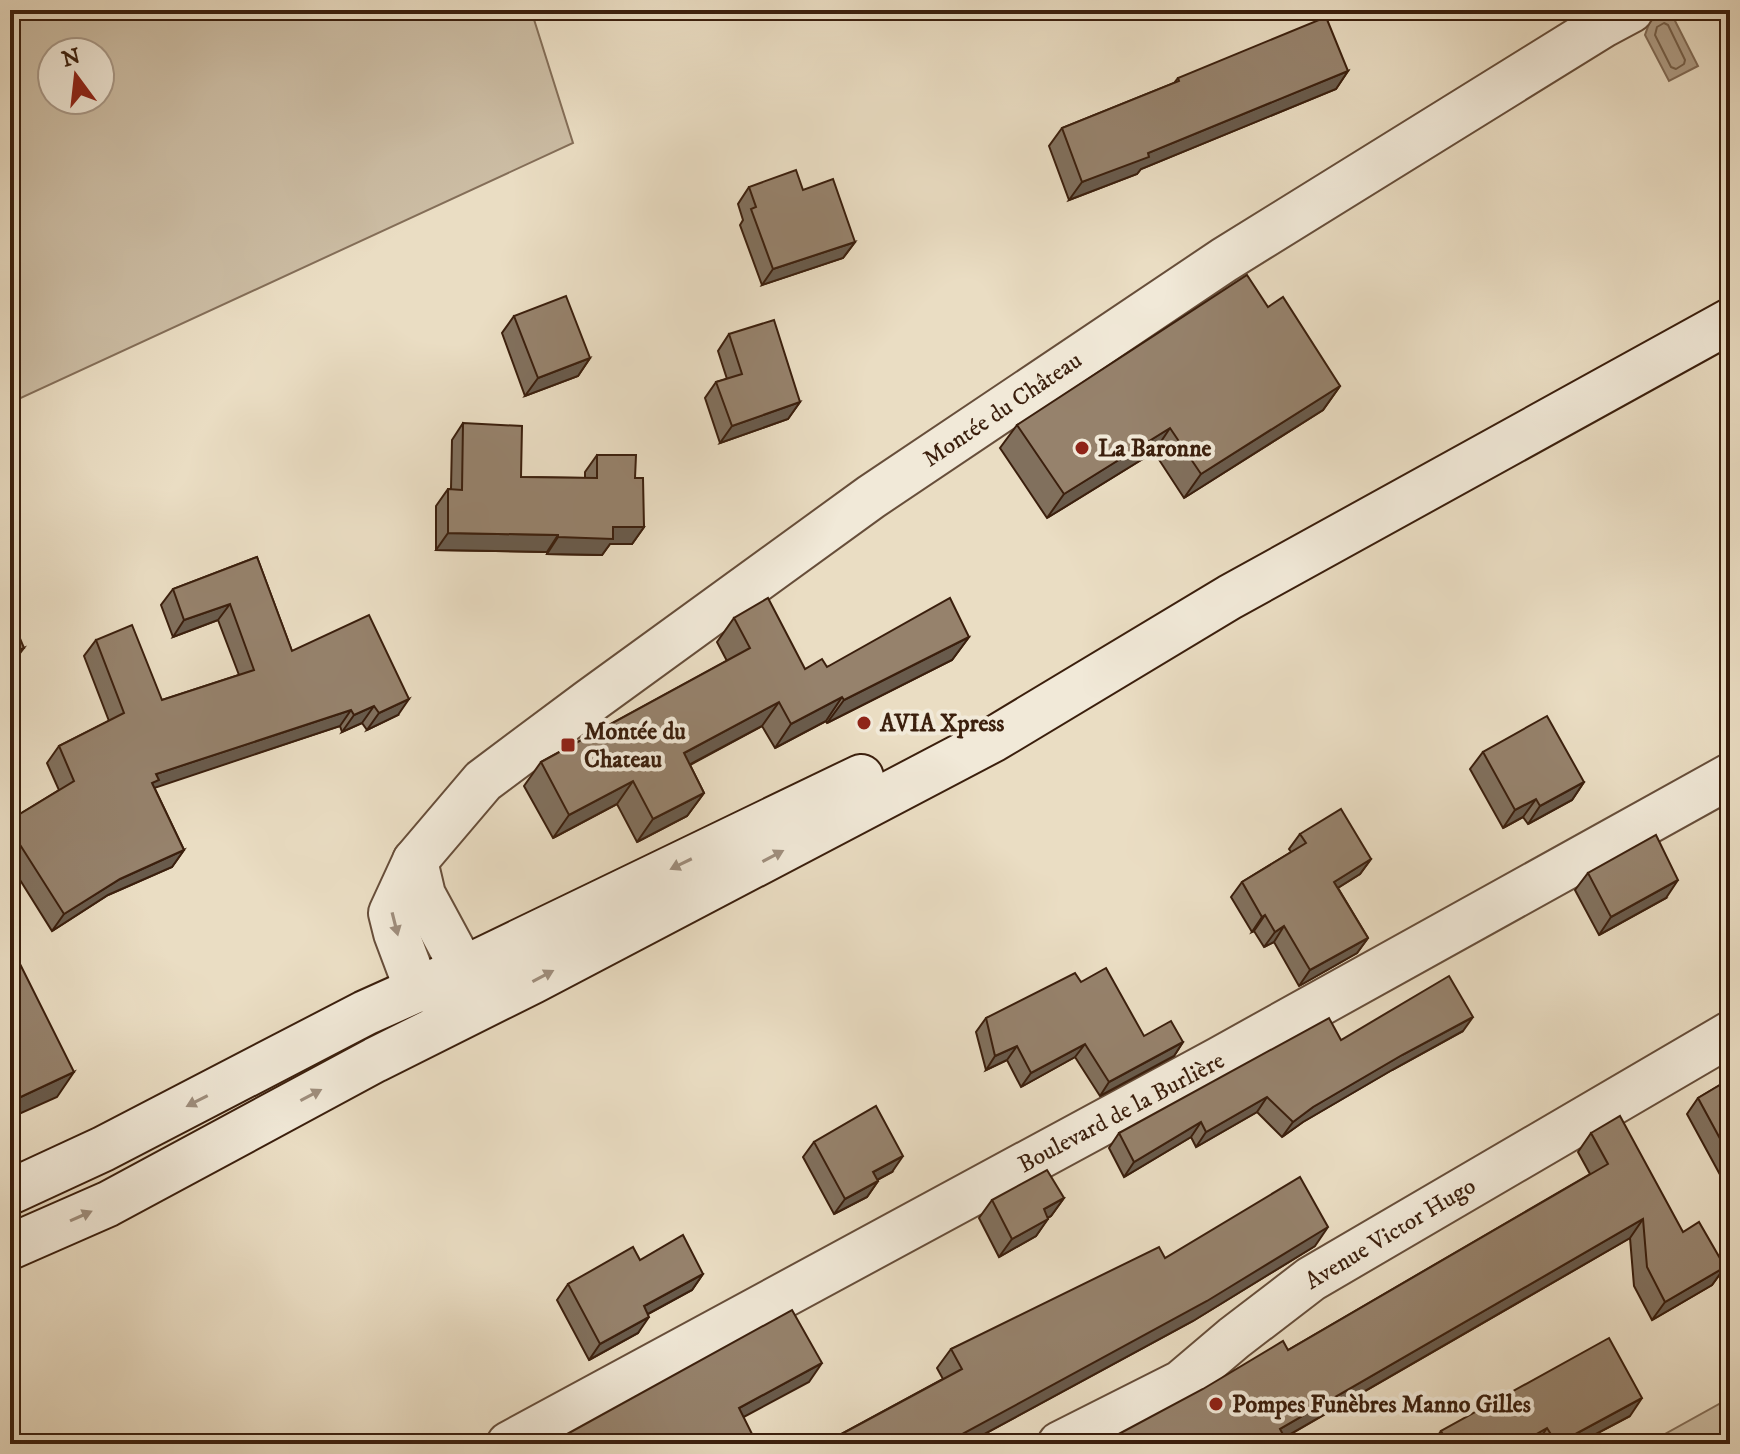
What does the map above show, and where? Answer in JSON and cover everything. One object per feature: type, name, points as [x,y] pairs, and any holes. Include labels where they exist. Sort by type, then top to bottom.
[{"type":"street","name":"Montée du Château","points":[[439,982],[434,912],[423,895],[415,861],[483,781],[871,497],[1224,260],[1631,10]]},
{"type":"street","points":[[10,1247],[108,1204],[375,1060],[706,892],[994,739],[1230,597],[1730,321]]},
{"type":"street","points":[[10,1192],[103,1149],[365,1013],[439,982],[1230,597]]},
{"type":"street","name":"Boulevard de la Burlière","points":[[509,1444],[1192,1074],[1730,776]]},
{"type":"street","points":[[439,982],[497,1000]]},
{"type":"street","points":[[375,1060],[439,982]]},
{"type":"street","name":"Avenue Victor Hugo","points":[[1060,1444],[1181,1383],[1311,1279],[1730,1034]]},
{"type":"shaded area","points":[[10,10],[531,10],[573,143],[10,403]]},
{"type":"shaded area","points":[[1730,1398],[1730,1444],[1647,1444]]},
{"type":"water","points":[[1670,11],[1698,66],[1669,81],[1645,35],[1650,21]]},
{"type":"building","points":[[1326,17],[1348,71],[1148,153],[1149,157],[1082,182],[1062,128]]},
{"type":"building","points":[[796,170],[803,190],[833,179],[855,242],[773,269],[751,209],[756,207],[749,187]]},
{"type":"building","points":[[1247,275],[1268,307],[1283,297],[1340,386],[1201,474],[1170,428],[1064,494],[1017,425]]},
{"type":"building","points":[[566,296],[590,358],[538,378],[514,316]]},
{"type":"building","points":[[774,320],[800,402],[732,426],[716,382],[742,374],[729,334]]},
{"type":"building","points":[[463,423],[522,426],[521,477],[597,478],[597,455],[636,455],[635,478],[643,478],[644,527],[613,527],[613,539],[448,533],[448,489],[462,490]]},
{"type":"building","points":[[257,557],[292,651],[369,615],[409,699],[379,713],[374,706],[354,715],[351,710],[156,774],[159,780],[152,783],[184,850],[120,879],[64,914],[10,829],[10,820],[74,781],[59,746],[124,713],[96,640],[132,625],[162,700],[254,670],[230,604],[184,620],[173,589]]},
{"type":"building","points":[[768,598],[805,669],[822,659],[827,667],[950,598],[969,637],[791,724],[779,702],[684,753],[704,793],[653,819],[633,781],[569,815],[541,762],[750,648],[734,618]]},
{"type":"building","points":[[10,615],[24,648],[10,654]]},
{"type":"building","points":[[1547,716],[1584,782],[1540,806],[1536,799],[1515,810],[1483,752]]},
{"type":"building","points":[[1341,809],[1371,859],[1334,882],[1368,938],[1310,970],[1284,926],[1275,932],[1265,915],[1262,917],[1242,882],[1306,843],[1300,834]]},
{"type":"building","points":[[1656,835],[1678,880],[1611,917],[1588,873]]},
{"type":"building","points":[[13,950],[74,1072],[10,1102],[10,951]]},
{"type":"building","points":[[1106,968],[1144,1036],[1171,1021],[1183,1042],[1109,1082],[1085,1044],[1031,1073],[1017,1046],[995,1056],[986,1018],[1075,973],[1081,982]]},
{"type":"building","points":[[1449,976],[1473,1017],[1402,1055],[1293,1122],[1267,1097],[1206,1132],[1201,1122],[1134,1162],[1119,1133],[1329,1018],[1341,1040]]},
{"type":"building","points":[[1730,1079],[1730,1157],[1698,1098]]},
{"type":"building","points":[[876,1106],[903,1156],[873,1172],[878,1181],[845,1199],[814,1142]]},
{"type":"building","points":[[1620,1116],[1683,1232],[1699,1222],[1725,1267],[1665,1302],[1647,1267],[1643,1219],[1280,1429],[1288,1444],[1100,1444],[1203,1389],[1283,1341],[1288,1350],[1608,1164],[1591,1133]]},
{"type":"building","points":[[1047,1170],[1064,1198],[1044,1209],[1048,1219],[1012,1239],[992,1200]]},
{"type":"building","points":[[1300,1177],[1328,1227],[1207,1301],[944,1444],[823,1444],[962,1369],[951,1349],[1159,1247],[1165,1258]]},
{"type":"building","points":[[683,1235],[703,1274],[644,1306],[649,1317],[600,1344],[568,1284],[633,1247],[640,1260]]},
{"type":"building","points":[[792,1310],[822,1363],[739,1408],[757,1444],[679,1444],[675,1438],[663,1444],[549,1444]]},
{"type":"building","points":[[1609,1338],[1642,1398],[1557,1444],[1547,1428],[1519,1444],[1448,1444],[1441,1431]]},
{"type":"place","name":"La Baronne","points":[[1082,448]]},
{"type":"place","name":"AVIA Xpress","points":[[864,723]]},
{"type":"place","name":"Montée du Chateau","points":[[568,745]]},
{"type":"place","name":"Pompes Funèbres Manno Gilles","points":[[1216,1404]]}]
